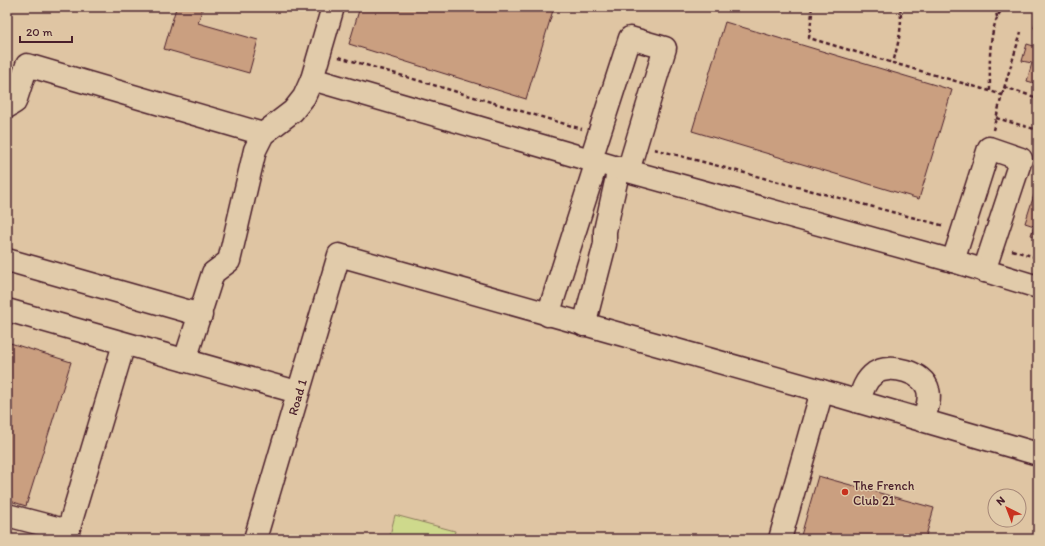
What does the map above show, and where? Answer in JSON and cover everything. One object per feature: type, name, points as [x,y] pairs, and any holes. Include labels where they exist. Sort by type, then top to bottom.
[{"type":"street","points":[[186,360],[213,273],[229,261],[255,150],[263,134],[293,111],[304,97],[312,79],[333,7]]},
{"type":"street","points":[[584,325],[604,244],[605,231],[623,169],[665,48],[630,38],[576,225],[548,315],[584,325],[822,391],[1038,454]]},
{"type":"street","points":[[7,107],[15,102],[28,65],[263,134]]},
{"type":"street","points":[[312,79],[623,169],[953,261],[1038,287]]},
{"type":"street","points":[[953,261],[989,148],[1021,159],[984,271]]},
{"type":"street","points":[[576,225],[605,231]]},
{"type":"street","name":"Road 1","points":[[255,539],[297,392],[339,255],[548,315]]},
{"type":"street","points":[[7,260],[201,315]]},
{"type":"street","points":[[7,310],[297,392]]},
{"type":"street","points":[[7,515],[68,531],[124,344]]},
{"type":"street","points":[[859,402],[864,386],[877,372],[892,369],[907,372],[918,377],[928,389],[929,398],[923,420]]},
{"type":"street","points":[[780,539],[822,391]]},
{"type":"path","points":[[811,7],[812,13],[809,38],[1002,95]]},
{"type":"path","points":[[893,63],[899,39],[902,17],[900,7]]},
{"type":"path","points":[[995,7],[997,18]]},
{"type":"path","points":[[990,91],[991,48],[994,25],[1004,7]]},
{"type":"path","points":[[989,148],[1002,95],[1021,32]]},
{"type":"path","points":[[1004,88],[1038,98]]},
{"type":"path","points":[[996,118],[1038,130]]},
{"type":"path","points":[[993,244],[1038,258]]},
{"type":"green space","points":[[395,515],[455,531],[453,539],[389,539]]},
{"type":"building","points":[[172,7],[203,7],[198,23],[258,40],[249,73],[164,49],[176,8]]},
{"type":"building","points":[[360,7],[554,7],[526,99],[349,44]]},
{"type":"building","points":[[1038,13],[1038,29],[1034,28]]},
{"type":"building","points":[[725,22],[952,90],[919,199],[692,131]]},
{"type":"building","points":[[1027,44],[1037,47],[1038,45],[1038,84],[1027,81],[1032,63],[1022,61]]},
{"type":"building","points":[[1034,195],[1038,196],[1038,237],[1031,235],[1034,226],[1025,223]]},
{"type":"building","points":[[7,342],[71,362],[26,506],[7,500]]},
{"type":"building","name":"The French Club 21","points":[[818,476],[934,508],[925,539],[800,539]]},
{"type":"place","name":"The French Club 21","points":[[845,492]]}]
